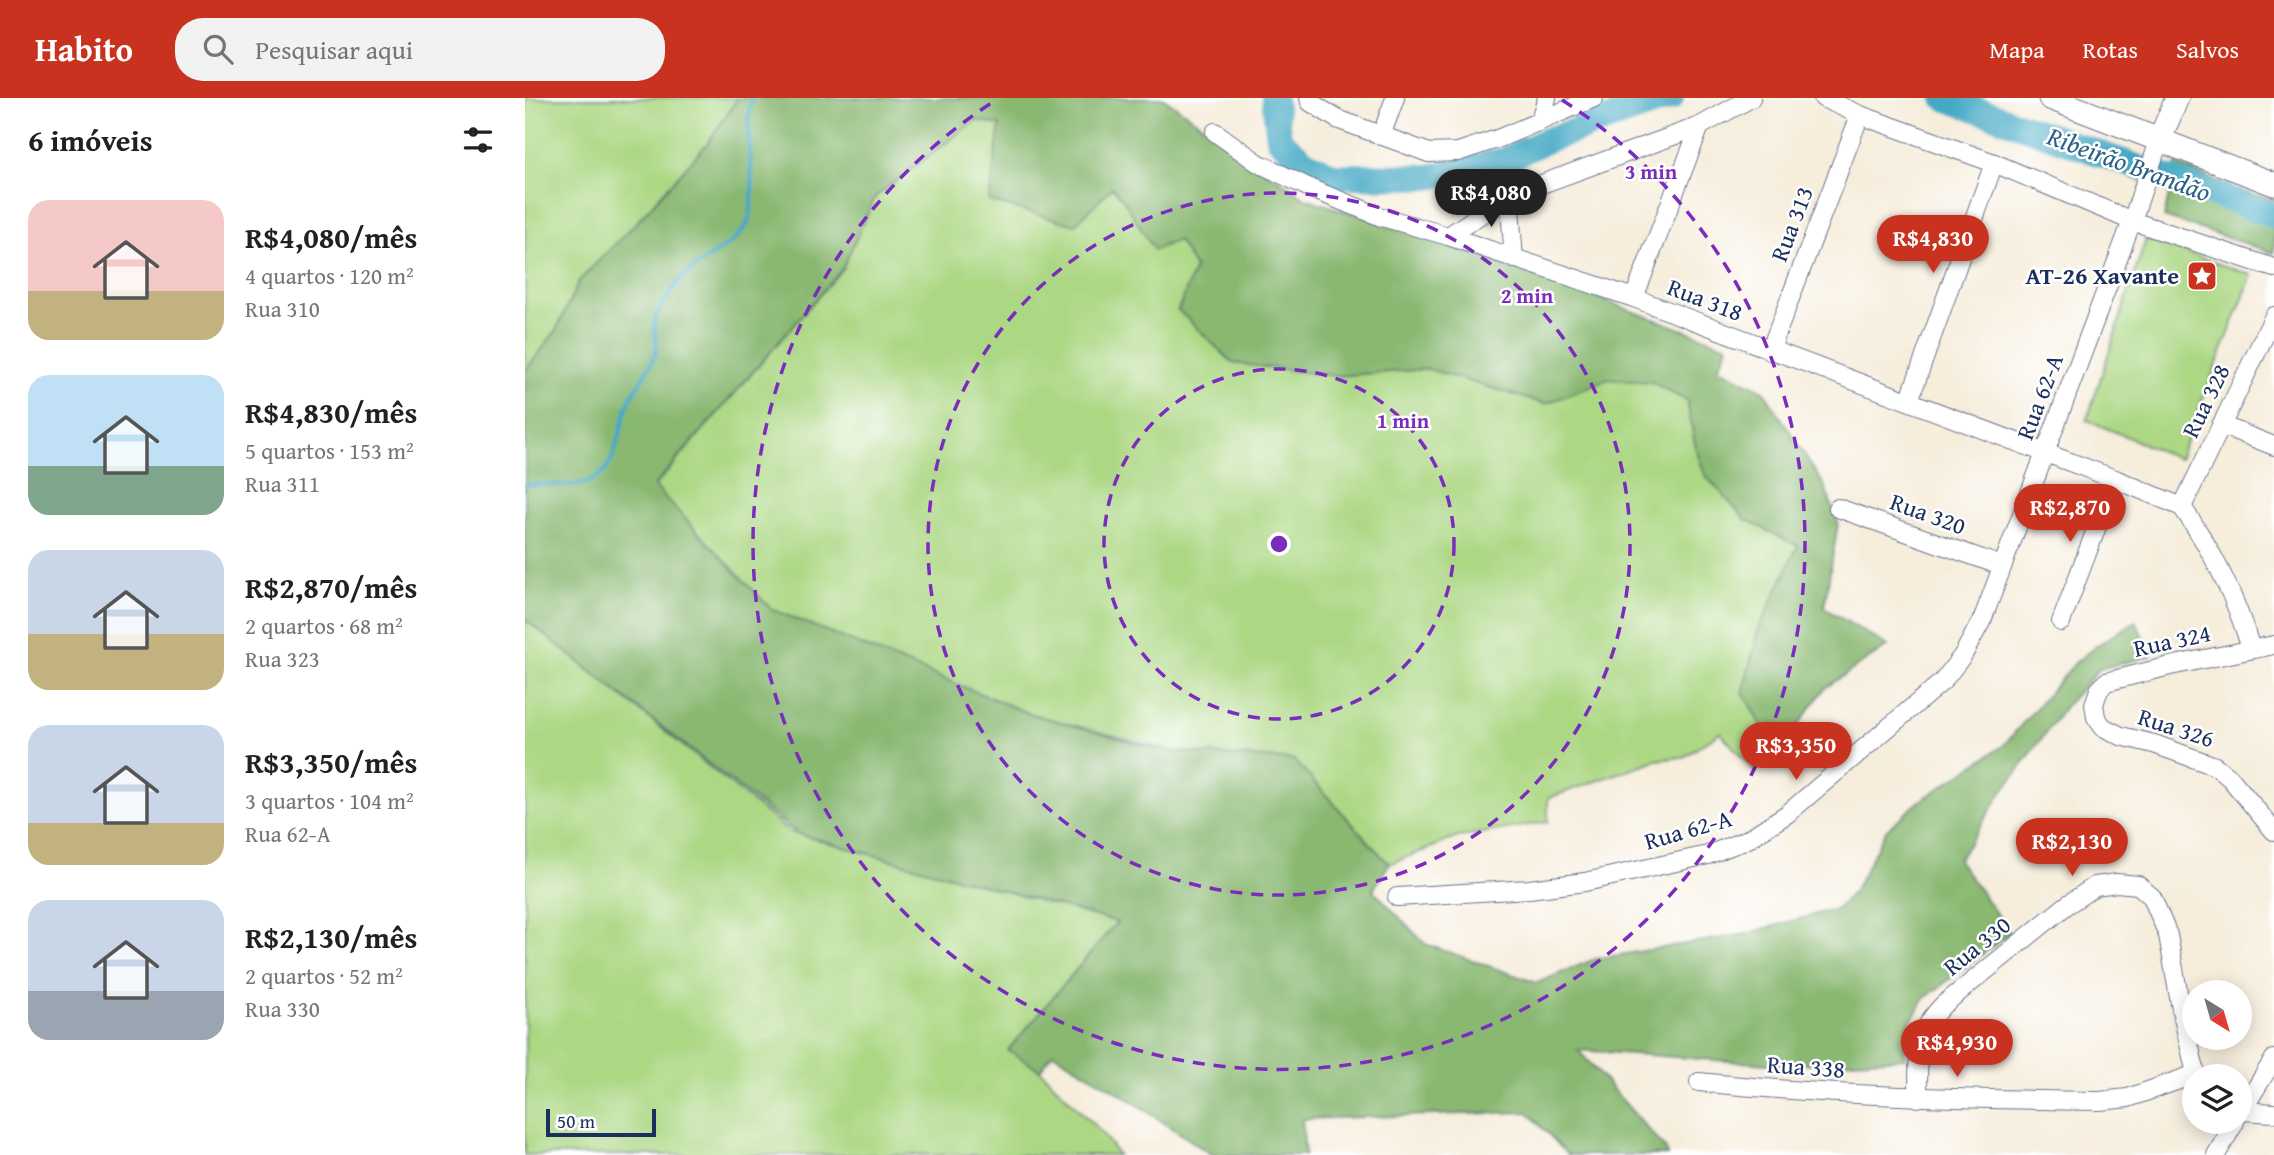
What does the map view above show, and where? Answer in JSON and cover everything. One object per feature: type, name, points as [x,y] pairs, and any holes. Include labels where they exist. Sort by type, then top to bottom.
[{"type":"street","points":[[1381,136],[1395,98]]},
{"type":"street","points":[[1539,122],[1548,98]]},
{"type":"street","points":[[1310,100],[1337,119],[1429,153],[1458,152],[1594,98]]},
{"type":"street","points":[[1448,236],[1509,196],[1700,126],[1751,98]]},
{"type":"street","points":[[1823,98],[1860,115],[1994,163],[2132,221],[2274,268]]},
{"type":"street","points":[[2050,98],[2155,150],[2274,184]]},
{"type":"street","points":[[2155,150],[2177,98]]},
{"type":"street","name":"Rua 313","points":[[1770,351],[1860,115]]},
{"type":"street","points":[[1634,298],[1700,126]]},
{"type":"street","name":"Rua 318","points":[[1215,132],[1258,163],[1314,190],[1379,216],[1634,298],[2115,479],[2182,507]]},
{"type":"street","name":"Rua 62-A","points":[[1397,897],[1529,889],[1585,882],[1708,855],[1748,839],[1787,814],[1943,681],[1963,655],[1983,618],[2132,221],[2155,150]]},
{"type":"street","points":[[1909,401],[1994,163]]},
{"type":"street","points":[[1509,196],[1514,259]]},
{"type":"street","name":"Rua 328","points":[[2182,507],[2274,316]]},
{"type":"street","points":[[2221,425],[2274,446]]},
{"type":"street","points":[[2061,622],[2115,479]]},
{"type":"street","points":[[2182,507],[2206,541],[2240,613],[2251,649]]},
{"type":"street","name":"Rua 320","points":[[1838,508],[2002,566]]},
{"type":"street","name":"Rua 324","points":[[2094,704],[2099,690],[2106,682],[2274,645]]},
{"type":"street","name":"Rua 326","points":[[2094,704],[2096,717],[2103,727],[2121,736],[2154,744],[2215,766],[2230,778],[2274,831]]},
{"type":"street","name":"Rua 330","points":[[1918,1098],[1919,1049],[1923,1032],[1943,1004],[2067,905],[2095,886],[2117,883],[2137,885],[2152,897],[2168,936],[2194,1064]]},
{"type":"street","points":[[2252,1094],[2274,1059]]},
{"type":"street","name":"Rua 338","points":[[1699,1082],[1791,1091],[1918,1098],[2101,1101],[2128,1098],[2182,1080]]},
{"type":"street","points":[[2252,1113],[2274,1112]]},
{"type":"street","points":[[2216,1155],[2228,1134]]},
{"type":"green space","points":[[525,98],[738,98],[707,144],[579,281],[556,331],[525,371]]},
{"type":"green space","points":[[738,98],[1164,98],[1305,198],[1484,257],[1728,346],[1718,368],[1764,391],[1824,485],[1838,523],[1824,608],[1888,646],[1825,688],[1777,755],[1743,692],[1758,631],[1798,546],[1745,519],[1705,475],[1696,449],[1687,401],[1652,382],[1608,379],[1545,404],[1428,369],[1335,376],[1233,363],[1178,310],[1195,268],[1178,240],[1154,250],[1123,199],[1112,187],[1075,225],[989,201],[1000,125],[976,120],[875,197],[842,269],[654,486],[771,609],[1028,713],[1166,751],[1294,760],[1389,864],[1373,890],[1425,944],[1537,983],[1595,959],[1746,934],[1838,908],[1855,890],[1886,830],[1920,801],[2004,745],[2075,663],[2136,621],[2151,656],[2099,669],[2067,704],[2001,794],[1958,860],[2010,933],[1925,998],[1910,1022],[1904,1058],[1782,1065],[1578,1050],[1666,1150],[1667,1155],[1568,1155],[1528,1112],[1302,1119],[1305,1155],[1212,1155],[1132,1101],[1053,1053],[1040,1070],[1008,1050],[1117,922],[798,834],[525,622],[525,371],[556,331],[579,281],[707,144]]},
{"type":"green space","points":[[976,120],[1000,125],[1112,187],[1123,199],[1178,240],[1195,268],[1335,376],[1428,369],[1545,404],[1608,379],[1653,382],[1687,401],[1696,449],[1745,519],[1798,546],[1758,631],[1743,692],[1777,755],[1754,771],[1720,732],[1684,757],[1656,760],[1548,798],[1548,822],[1458,837],[1389,864],[1294,760],[1175,752],[1028,713],[771,609],[654,487],[842,269],[875,197]]},
{"type":"green space","points":[[2176,164],[2241,191],[2274,199],[2274,253],[2164,217]]},
{"type":"green space","points":[[2146,239],[2252,275],[2179,459],[2087,420]]},
{"type":"green space","points":[[527,620],[790,832],[1118,922],[1009,1050],[1040,1070],[1101,1132],[1118,1155],[525,1155]]},
{"type":"waterway","points":[[525,485],[575,485],[593,480],[607,468],[630,400],[655,354],[654,328],[660,308],[682,278],[738,237],[749,219],[752,191],[748,128],[752,98]]},
{"type":"waterway","name":"Ribeirão Brandão","points":[[1274,98],[1279,139],[1305,162],[1334,176],[1430,177],[1505,160],[1547,140],[1671,98]]},
{"type":"waterway","name":"Ribeirão Brandão","points":[[1945,98],[2274,216]]},
{"type":"place","name":"AT-26 Xavante","points":[[2202,276]]}]
